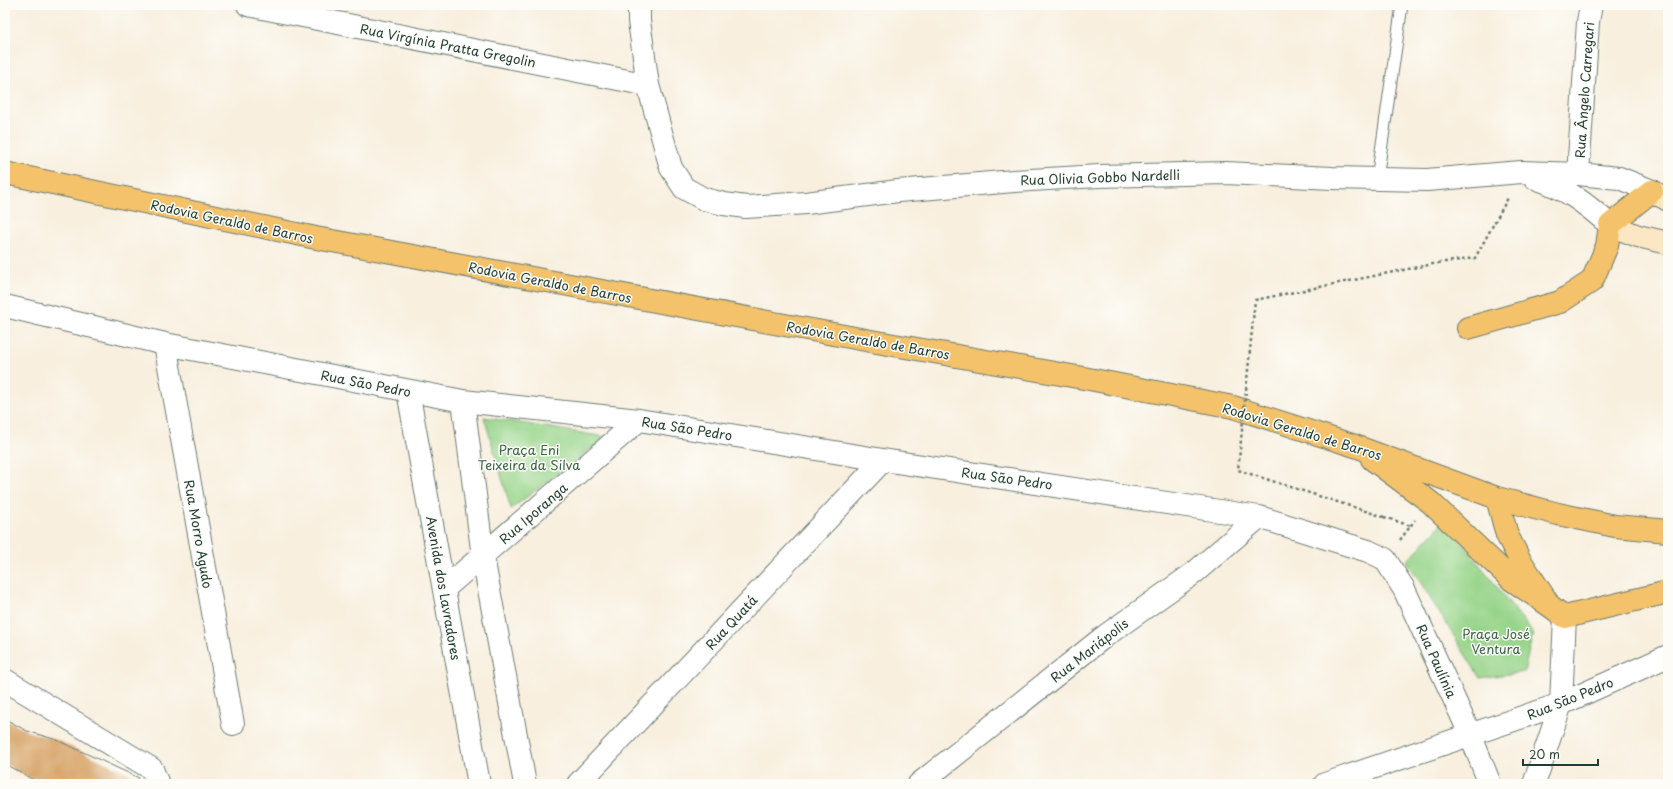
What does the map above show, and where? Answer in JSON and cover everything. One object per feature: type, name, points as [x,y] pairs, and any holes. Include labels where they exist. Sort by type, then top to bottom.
[{"type":"highway","name":"Rodovia Geraldo de Barros","points":[[5,161],[59,185]]},
{"type":"highway","name":"Rodovia Geraldo de Barros","points":[[5,173],[324,240],[855,338],[1089,379],[1233,407],[1355,446],[1497,498],[1558,514],[1615,526],[1668,531]]},
{"type":"highway","points":[[1468,328],[1560,302],[1592,281],[1607,246],[1610,225],[1660,195]]},
{"type":"highway","points":[[1355,446],[1430,502],[1512,580],[1558,611],[1668,592]]},
{"type":"highway","points":[[1497,498],[1507,535],[1520,560],[1558,611]]},
{"type":"street","name":"Rua Virgínia Pratta Gregolin","points":[[248,5],[648,85]]},
{"type":"street","points":[[638,5],[648,85]]},
{"type":"street","name":"Rua Ângelo Carregari","points":[[1578,174],[1588,22],[1591,5]]},
{"type":"street","name":"Rua Olivia Gobbo Nardelli","points":[[648,85],[671,168],[684,188],[704,199],[746,207],[806,203],[898,191],[1014,181],[1098,176],[1226,173],[1427,180],[1521,172],[1578,174],[1619,178],[1660,195]]},
{"type":"street","name":"Rua Olivia Gobbo Nardelli","points":[[1521,172],[1552,184],[1580,199],[1610,225],[1638,236],[1668,243]]},
{"type":"street","name":"Rua São Pedro","points":[[5,306],[165,344],[463,401],[639,420],[883,460],[1259,517],[1368,551]]},
{"type":"street","name":"Rua Morro Agudo","points":[[165,344],[233,724]]},
{"type":"street","name":"Avenida dos Lavradores","points":[[408,391],[479,784]]},
{"type":"street","points":[[463,401],[483,557],[525,784]]},
{"type":"street","name":"Rua Iporanga","points":[[444,589],[483,557],[639,420]]},
{"type":"street","name":"Rua Quatá","points":[[578,784],[883,460]]},
{"type":"street","name":"Rua Mariápolis","points":[[919,784],[1105,636],[1194,573],[1259,517]]},
{"type":"street","name":"Rua Paulínia","points":[[1368,551],[1385,559],[1404,589],[1470,734],[1490,784]]},
{"type":"street","points":[[1534,784],[1561,704],[1558,611]]},
{"type":"street","name":"Rua São Pedro","points":[[1325,784],[1561,704],[1668,656]]},
{"type":"street","points":[[5,680],[152,769],[158,784]]},
{"type":"lane","points":[[1377,179],[1402,5]]},
{"type":"path","points":[[1411,526],[1238,470],[1255,300],[1438,263],[1475,258],[1521,172]]},
{"type":"green space","name":"Praça Eni Teixeira da Silva","points":[[484,417],[606,437],[511,509]]},
{"type":"green space","name":"Praça José Ventura","points":[[1445,520],[1533,633],[1524,672],[1480,678],[1407,561]]},
{"type":"building","points":[[5,719],[27,731],[57,740],[139,778],[134,784],[41,784],[5,764]]}]
